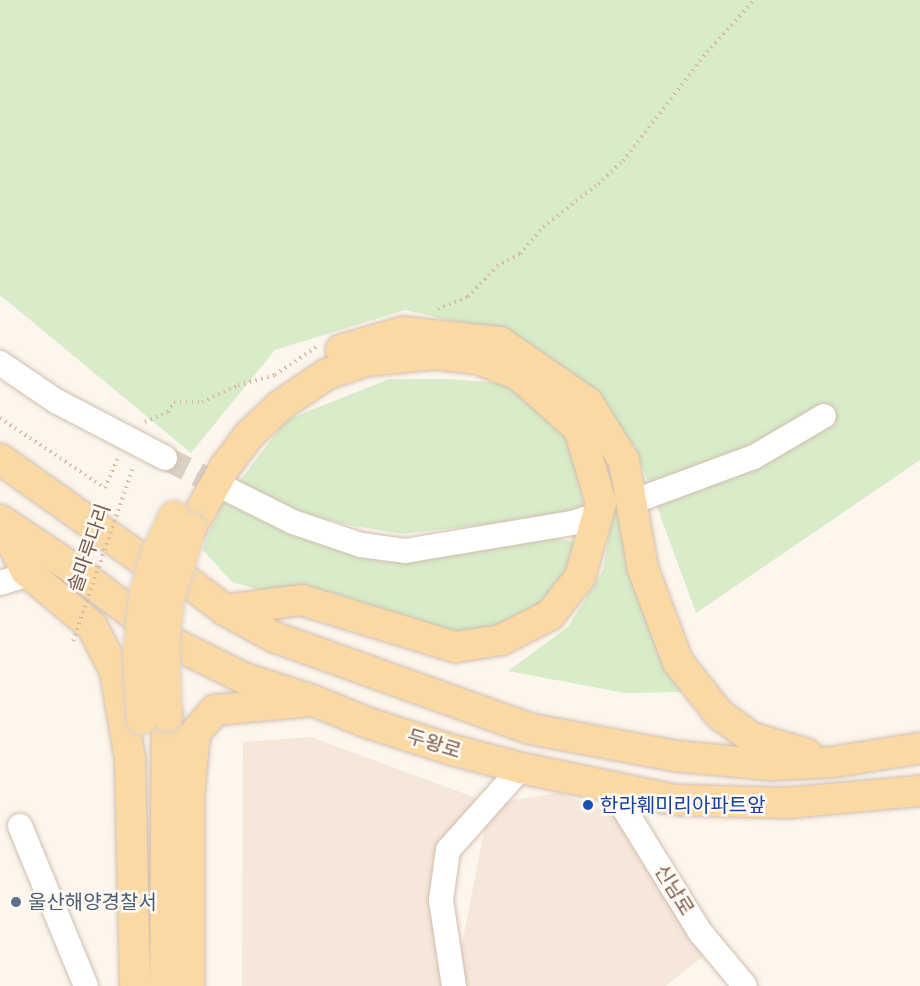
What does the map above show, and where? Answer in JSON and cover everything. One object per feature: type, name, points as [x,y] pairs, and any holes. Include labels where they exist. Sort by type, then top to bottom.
[{"type":"main road","points":[[151,986],[147,799],[154,717],[170,595],[183,522],[208,457],[267,398],[311,363],[349,347],[403,332],[500,342],[588,403],[624,461],[643,569],[678,662],[719,714],[752,738],[833,762]]},
{"type":"main road","points":[[183,522],[248,436],[280,405],[327,374],[366,361],[435,354],[478,359],[519,375],[579,429],[601,504],[580,577],[550,615],[501,640],[455,647],[301,600],[225,610]]},
{"type":"main road","points":[[0,459],[140,558],[184,579],[225,610],[274,637],[531,729],[675,756],[772,765],[833,762],[920,748]]},
{"type":"main road","points":[[0,520],[30,574],[92,626],[115,671],[130,759],[135,986]]},
{"type":"main road","name":"두왕로","points":[[0,520],[70,567],[167,640],[244,678],[314,701],[368,723],[521,768],[612,789],[675,800],[787,804],[920,791]]},
{"type":"main road","points":[[189,986],[189,795],[195,733],[215,710],[314,701]]},
{"type":"main road","points":[[154,717],[165,986]]},
{"type":"street","points":[[0,363],[56,401],[165,458]]},
{"type":"street","points":[[643,498],[754,457],[824,416]]},
{"type":"street","points":[[227,489],[293,522],[361,545],[405,550],[573,523],[584,519]]},
{"type":"street","points":[[0,583],[30,574]]},
{"type":"street","points":[[454,986],[441,900],[448,850],[521,768]]},
{"type":"street","name":"신남로","points":[[612,789],[700,932],[745,986]]},
{"type":"street","points":[[21,826],[86,986]]},
{"type":"path","points":[[429,312],[450,306],[468,297],[497,266],[520,254],[543,227],[598,184],[622,161],[707,52],[754,0]]},
{"type":"path","points":[[126,437],[136,426],[168,412],[174,402],[202,402],[238,385],[275,375],[301,354],[320,345]]},
{"type":"path","name":"솔마루다리","points":[[0,418],[105,488],[118,457],[134,465],[73,640]]},
{"type":"shaded area","points":[[311,737],[490,803],[559,793],[632,821],[713,948],[666,986],[454,986],[489,805],[448,850],[453,986],[242,986],[243,742]]},
{"type":"green space","points":[[0,0],[920,0],[920,460],[696,613],[635,447],[550,363],[517,336],[405,310],[275,350],[191,453],[0,295]]},
{"type":"green space","points":[[389,379],[449,379],[512,384],[562,414],[574,455],[584,507],[560,516],[403,534],[348,525],[293,510],[281,529],[384,562],[550,537],[582,543],[555,594],[511,626],[456,635],[331,592],[276,595],[232,582],[202,549],[223,503],[286,420]]},
{"type":"green space","points":[[616,496],[637,579],[671,679],[682,692],[625,693],[508,671],[568,627],[603,570]]},
{"type":"tunnel","points":[[165,458],[227,489]]},
{"type":"place","name":"한라훼미리아파트앞","points":[[588,805]]},
{"type":"place","name":"울산해양경찰서","points":[[16,902]]}]
